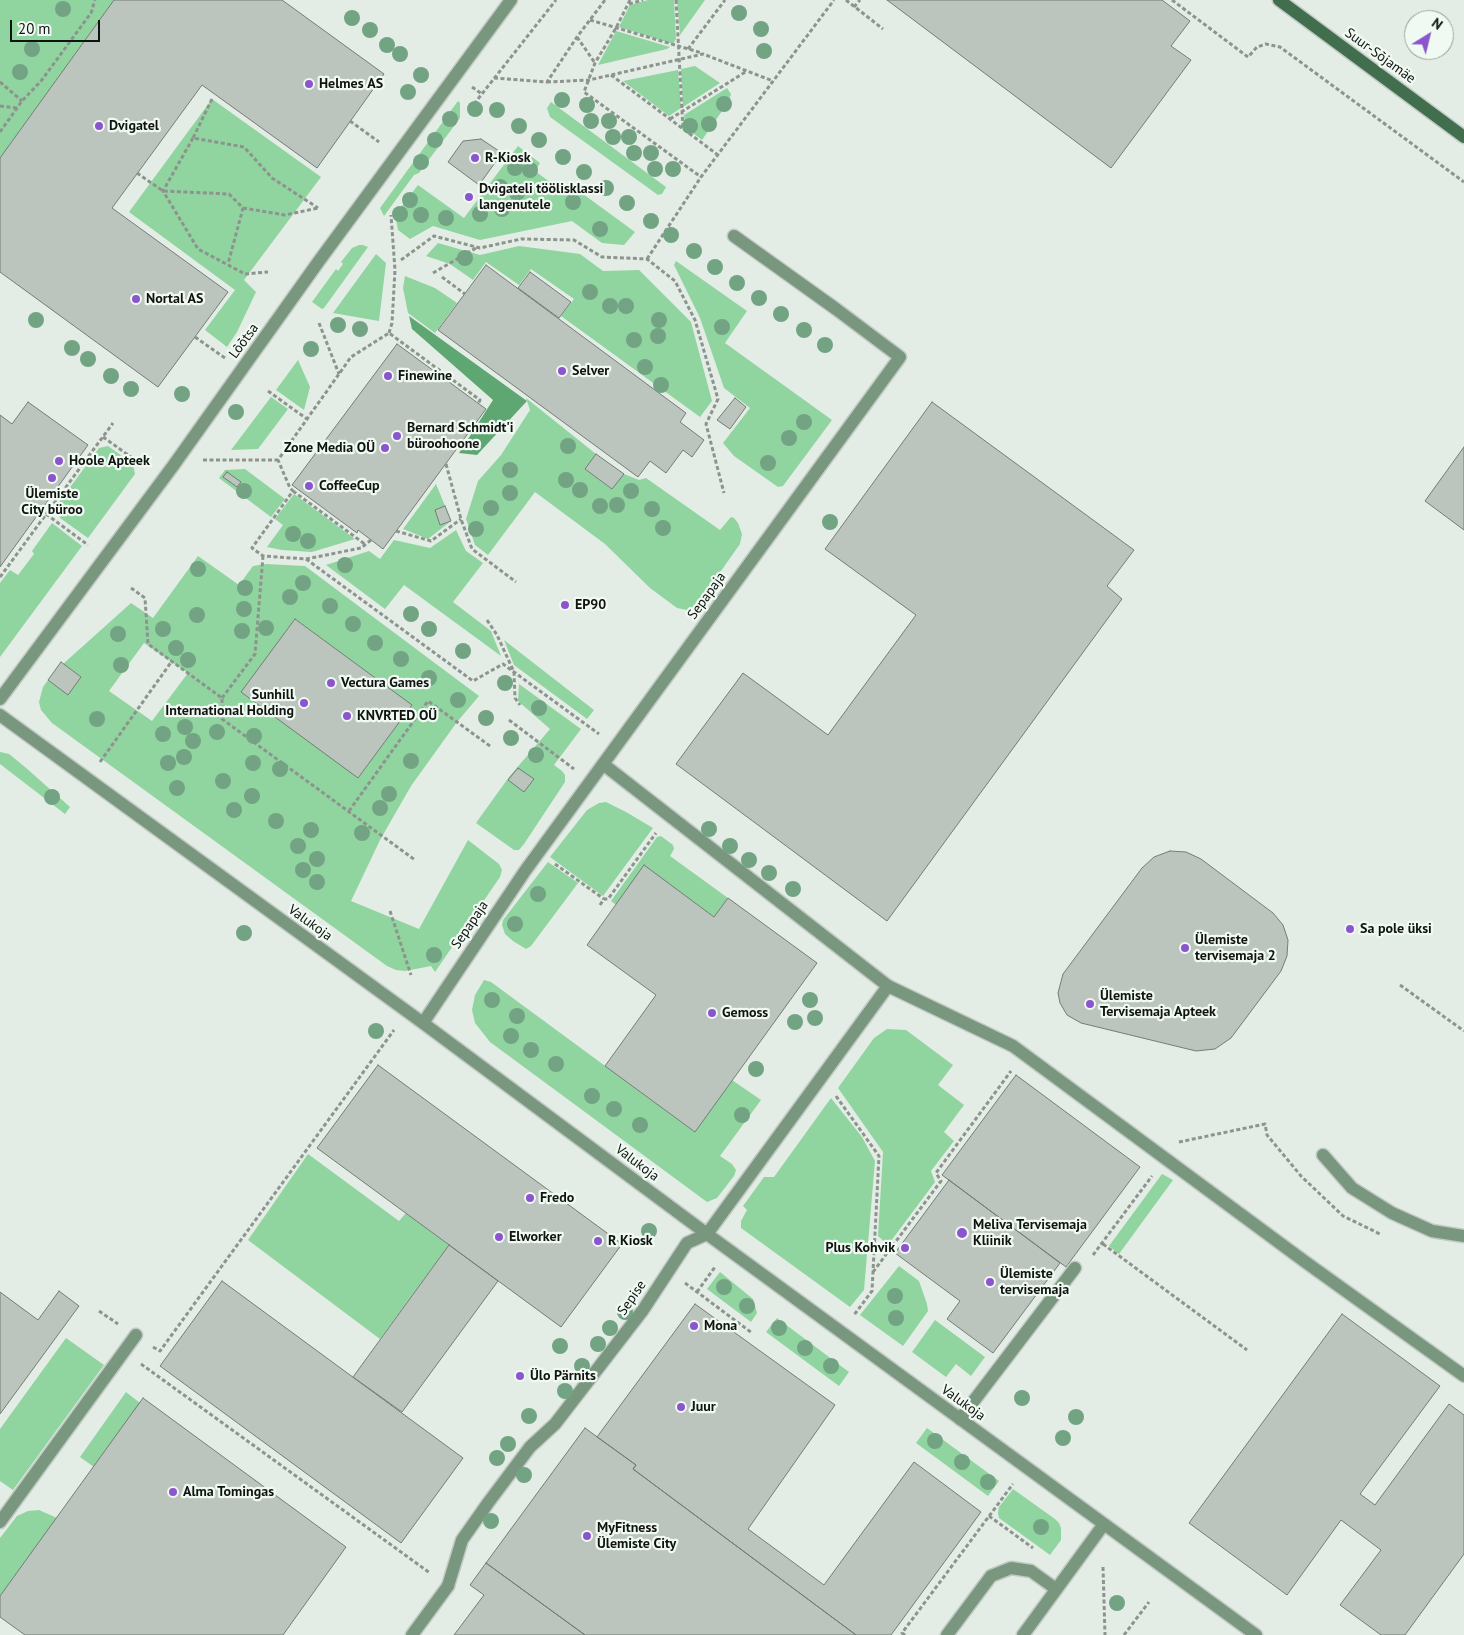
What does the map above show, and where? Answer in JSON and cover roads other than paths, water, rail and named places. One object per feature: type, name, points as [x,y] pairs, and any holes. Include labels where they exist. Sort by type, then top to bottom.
[{"type":"main road","name":"Suur-Sõjamäe","points":[[1279,0],[1464,137]]},
{"type":"street","name":"Lõõtsa","points":[[0,699],[173,466],[319,261],[510,0]]},
{"type":"street","name":"Sepapaja","points":[[423,1023],[538,852],[900,357],[734,236]]},
{"type":"street","name":"Valukoja","points":[[0,715],[1256,1635]]},
{"type":"street","points":[[603,764],[888,986],[1024,1053],[1464,1376]]},
{"type":"street","name":"Sepise","points":[[412,1635],[448,1586],[462,1540],[530,1447],[555,1424],[643,1310],[687,1243],[707,1234],[888,986]]},
{"type":"street","points":[[1323,1155],[1352,1188],[1392,1213],[1432,1231],[1464,1236]]},
{"type":"street","points":[[960,1419],[1075,1268]]},
{"type":"street","points":[[0,1522],[139,1338]]},
{"type":"street","points":[[1023,1635],[1104,1524]]},
{"type":"street","points":[[947,1635],[992,1576],[1011,1568],[1031,1571],[1056,1589]]},
{"type":"place","name":"Helmes AS","points":[[309,84]]},
{"type":"place","name":"Dvigatel","points":[[99,126]]},
{"type":"place","name":"R-Kiosk","points":[[475,158]]},
{"type":"place","name":"Dvigateli töölisklassi langenutele","points":[[469,197]]},
{"type":"place","name":"Nortal AS","points":[[136,299]]},
{"type":"place","name":"Selver","points":[[562,371]]},
{"type":"place","name":"Finewine","points":[[388,376]]},
{"type":"place","name":"Bernard Schmidt'i büroohoone","points":[[397,436]]},
{"type":"place","name":"Zone Media OÜ","points":[[385,448]]},
{"type":"place","name":"Hoole Apteek","points":[[59,461]]},
{"type":"place","name":"Ülemiste City büroo","points":[[52,478]]},
{"type":"place","name":"CoffeeCup","points":[[309,486]]},
{"type":"place","name":"EP90","points":[[565,605]]},
{"type":"place","name":"Vectura Games","points":[[331,683]]},
{"type":"place","name":"Sunhill International Holding","points":[[304,703]]},
{"type":"place","name":"KNVRTED OÜ","points":[[347,716]]},
{"type":"place","name":"Sa pole üksi","points":[[1350,929]]},
{"type":"place","name":"Ülemiste tervisemaja 2","points":[[1185,948]]},
{"type":"place","name":"Ülemiste Tervisemaja Apteek","points":[[1090,1004]]},
{"type":"place","name":"Gemoss","points":[[712,1013]]},
{"type":"place","name":"Fredo","points":[[530,1198]]},
{"type":"place","name":"Meliva Tervisemaja Kliinik","points":[[962,1233]]},
{"type":"place","name":"Elworker","points":[[499,1237]]},
{"type":"place","name":"R Kiosk","points":[[598,1241]]},
{"type":"place","name":"Plus Kohvik","points":[[905,1248]]},
{"type":"place","name":"Ülemiste tervisemaja","points":[[990,1282]]},
{"type":"place","name":"Mona","points":[[694,1326]]},
{"type":"place","name":"Ülo Pärnits","points":[[520,1376]]},
{"type":"place","name":"Juur","points":[[681,1407]]},
{"type":"place","name":"Alma Tomingas","points":[[173,1492]]},
{"type":"place","name":"MyFitness Ülemiste City","points":[[587,1536]]}]
